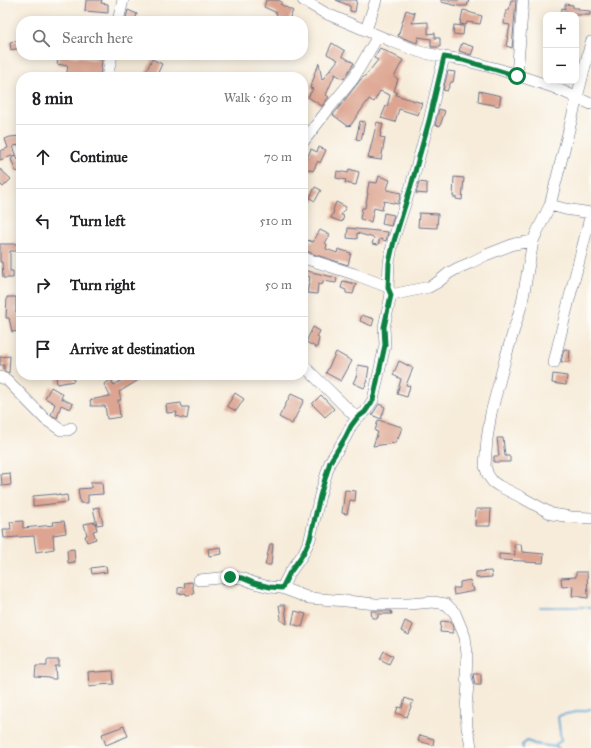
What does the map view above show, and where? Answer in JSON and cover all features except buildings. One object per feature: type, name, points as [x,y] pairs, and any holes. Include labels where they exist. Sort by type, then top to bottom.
[{"type":"street","points":[[119,16],[123,0]]},
{"type":"street","points":[[366,30],[376,0]]},
{"type":"street","points":[[517,76],[523,0]]},
{"type":"street","points":[[310,2],[325,13],[420,52],[463,60],[517,76],[553,87],[591,104]]},
{"type":"street","points":[[308,136],[353,79],[378,36]]},
{"type":"street","points":[[591,42],[550,205],[533,242],[522,303],[491,413],[486,439],[485,466],[488,475],[493,482],[552,514],[591,518]]},
{"type":"street","points":[[282,588],[289,574],[303,554],[310,539],[330,462],[351,426],[357,418],[365,412],[373,400],[385,345],[384,327],[390,291],[389,263],[429,121],[444,57]]},
{"type":"street","points":[[108,72],[111,60]]},
{"type":"street","points":[[550,205],[591,213],[572,285],[554,363]]},
{"type":"street","points":[[308,260],[354,274],[390,291],[429,287],[449,273],[486,255],[514,244],[533,242]]},
{"type":"street","points":[[308,370],[357,418]]},
{"type":"street","points":[[0,377],[7,380],[45,419],[61,430],[68,430],[71,428]]},
{"type":"street","points":[[199,580],[230,577],[242,578],[254,583],[282,588],[309,598],[346,602],[382,604],[433,602],[446,604],[455,613],[465,637],[467,653],[466,678],[468,684],[466,707],[467,728],[471,748]]},
{"type":"waterway","points":[[540,607],[591,607]]},
{"type":"waterway","points":[[559,748],[556,747],[556,744],[561,741],[558,717],[561,715],[591,709]]},
{"type":"waterway","points":[[523,748],[522,745],[527,741],[535,744],[556,747]]},
{"type":"route","points":[[230,577],[242,578],[270,587],[282,588],[289,574],[303,554],[310,539],[330,462],[351,426],[357,418],[365,412],[373,400],[385,345],[384,327],[391,295],[388,288],[389,263],[429,121],[444,57],[498,69],[517,76]]}]
